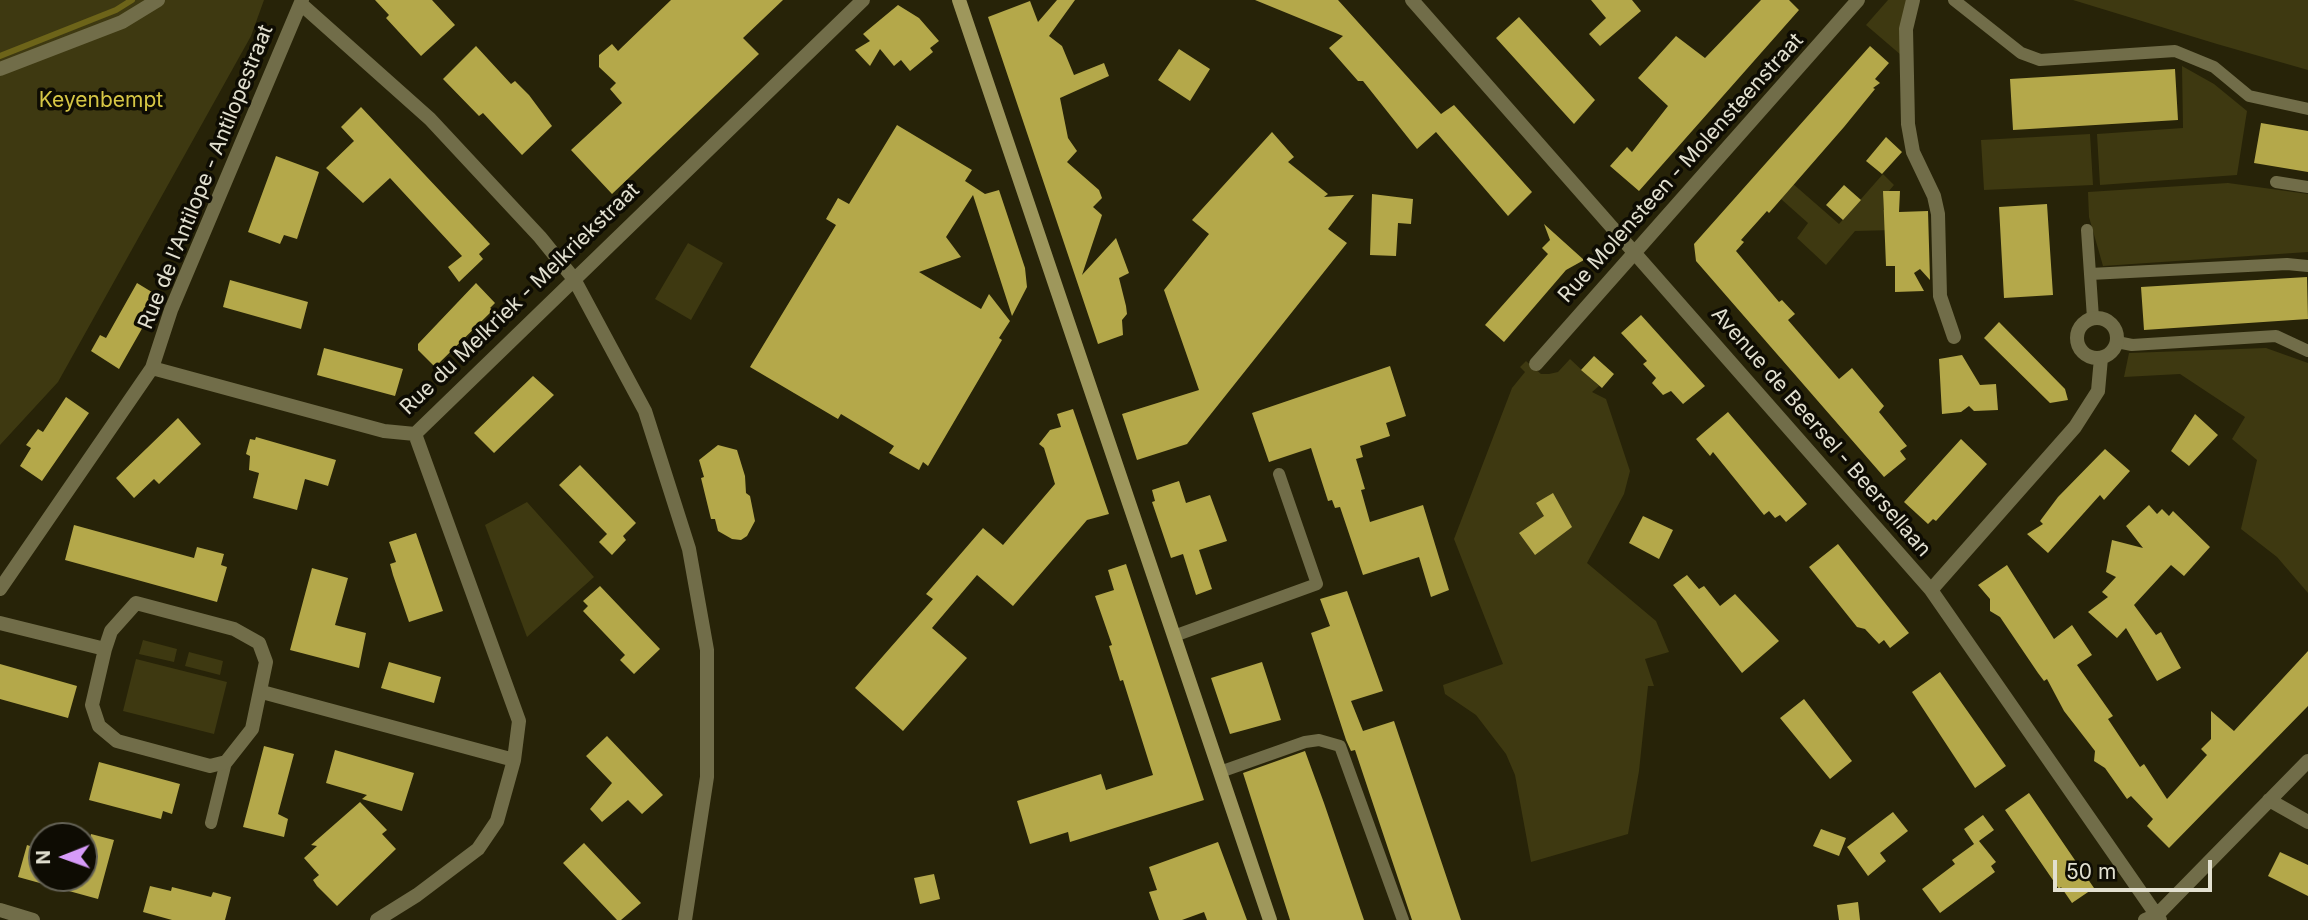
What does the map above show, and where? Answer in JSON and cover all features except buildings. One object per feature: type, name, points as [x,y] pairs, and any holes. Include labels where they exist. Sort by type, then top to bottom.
[{"type":"main road","points":[[958,0],[1270,920]]},
{"type":"street","points":[[0,69],[122,22],[158,0]]},
{"type":"street","name":"Rue du Melkriek - Melkriekstraat","points":[[152,368],[384,431],[415,434],[863,0]]},
{"type":"street","name":"Avenue de Beersel - Beersellaan","points":[[1412,0],[1931,590],[2154,918]]},
{"type":"street","name":"Rue Molensteen - Molensteenstraat","points":[[1536,364],[1858,0]]},
{"type":"street","points":[[1913,0],[1906,29],[1908,124],[1913,152],[1934,196],[1938,214],[1940,296],[1954,337]]},
{"type":"street","points":[[302,2],[430,119],[540,237],[573,279],[645,411],[688,549],[707,650],[707,777],[685,920]]},
{"type":"street","name":"Rue de l'Antilope - Antilopestraat","points":[[152,368],[170,310],[302,2]]},
{"type":"street","points":[[2093,318],[2109,321],[2114,327],[2118,342],[2109,355],[2101,358],[2086,355],[2077,342],[2080,327],[2093,318]]},
{"type":"street","points":[[1931,590],[2075,427],[2098,391],[2101,358]]},
{"type":"street","points":[[0,589],[152,368]]},
{"type":"street","points":[[377,920],[417,895],[478,849],[497,821],[514,760],[519,721],[415,434]]},
{"type":"street","points":[[136,603],[234,629],[259,643],[266,662],[262,692],[252,729],[226,762],[210,766],[117,741],[99,726],[92,705],[111,631],[136,603]]},
{"type":"street","points":[[0,623],[105,649]]},
{"type":"street","points":[[262,692],[514,760]]},
{"type":"street","points":[[2154,918],[2308,761]]},
{"type":"street","points":[[2269,800],[2308,822]]},
{"type":"street","points":[[0,910],[33,920]]},
{"type":"lane","points":[[1954,0],[2021,53],[2039,60],[2175,51],[2214,67],[2249,96],[2308,109]]},
{"type":"lane","points":[[2276,181],[2308,187]]},
{"type":"lane","points":[[2087,230],[2093,318]]},
{"type":"lane","points":[[2090,274],[2287,264],[2308,266]]},
{"type":"lane","points":[[2118,342],[2132,345],[2276,336],[2308,351]]},
{"type":"lane","points":[[1174,636],[1317,584],[1279,474]]},
{"type":"lane","points":[[1220,772],[1305,742],[1319,740],[1340,746],[1403,920]]},
{"type":"lane","points":[[211,823],[226,762]]},
{"type":"green space","name":"Keyenbempt","points":[[0,0],[264,0],[251,36],[58,382],[0,445]]},
{"type":"green space","points":[[1888,0],[1907,0],[1901,55],[1866,25]]},
{"type":"green space","points":[[2073,0],[2308,0],[2308,70],[2217,44]]},
{"type":"green space","points":[[2182,66],[2214,84],[2247,111],[2237,175],[2100,185],[2097,134],[2183,128]]},
{"type":"green space","points":[[2090,134],[2093,185],[1984,190],[1981,140]]},
{"type":"green space","points":[[1883,174],[1894,185],[1883,198],[1883,210],[1894,210],[1894,230],[1855,231],[1826,265],[1797,238],[1808,223],[1781,199],[1792,183],[1839,224]]},
{"type":"green space","points":[[2228,183],[2308,194],[2308,252],[2103,266],[2089,217],[2088,192]]},
{"type":"green space","points":[[688,243],[723,263],[691,320],[655,299]]},
{"type":"green space","points":[[2266,348],[2308,363],[2308,593],[2277,557],[2241,529],[2257,460],[2232,439],[2245,417],[2180,374],[2124,377],[2129,353]]},
{"type":"green space","points":[[1570,359],[1599,386],[1592,392],[1606,399],[1630,471],[1624,494],[1587,563],[1656,621],[1669,652],[1645,659],[1654,686],[1648,686],[1639,771],[1628,834],[1531,862],[1515,775],[1506,754],[1476,715],[1445,694],[1443,685],[1503,664],[1454,539],[1512,388],[1525,372],[1520,367],[1526,361],[1541,374],[1549,374],[1558,372]]},
{"type":"green space","points":[[527,502],[594,577],[527,637],[485,525]]},
{"type":"green space","points":[[143,640],[177,649],[174,662],[139,654]]},
{"type":"green space","points":[[189,652],[223,661],[220,675],[185,666]]},
{"type":"green space","points":[[136,659],[227,682],[214,734],[123,711]]},
{"type":"waterway","points":[[0,56],[116,10],[132,0]]}]
